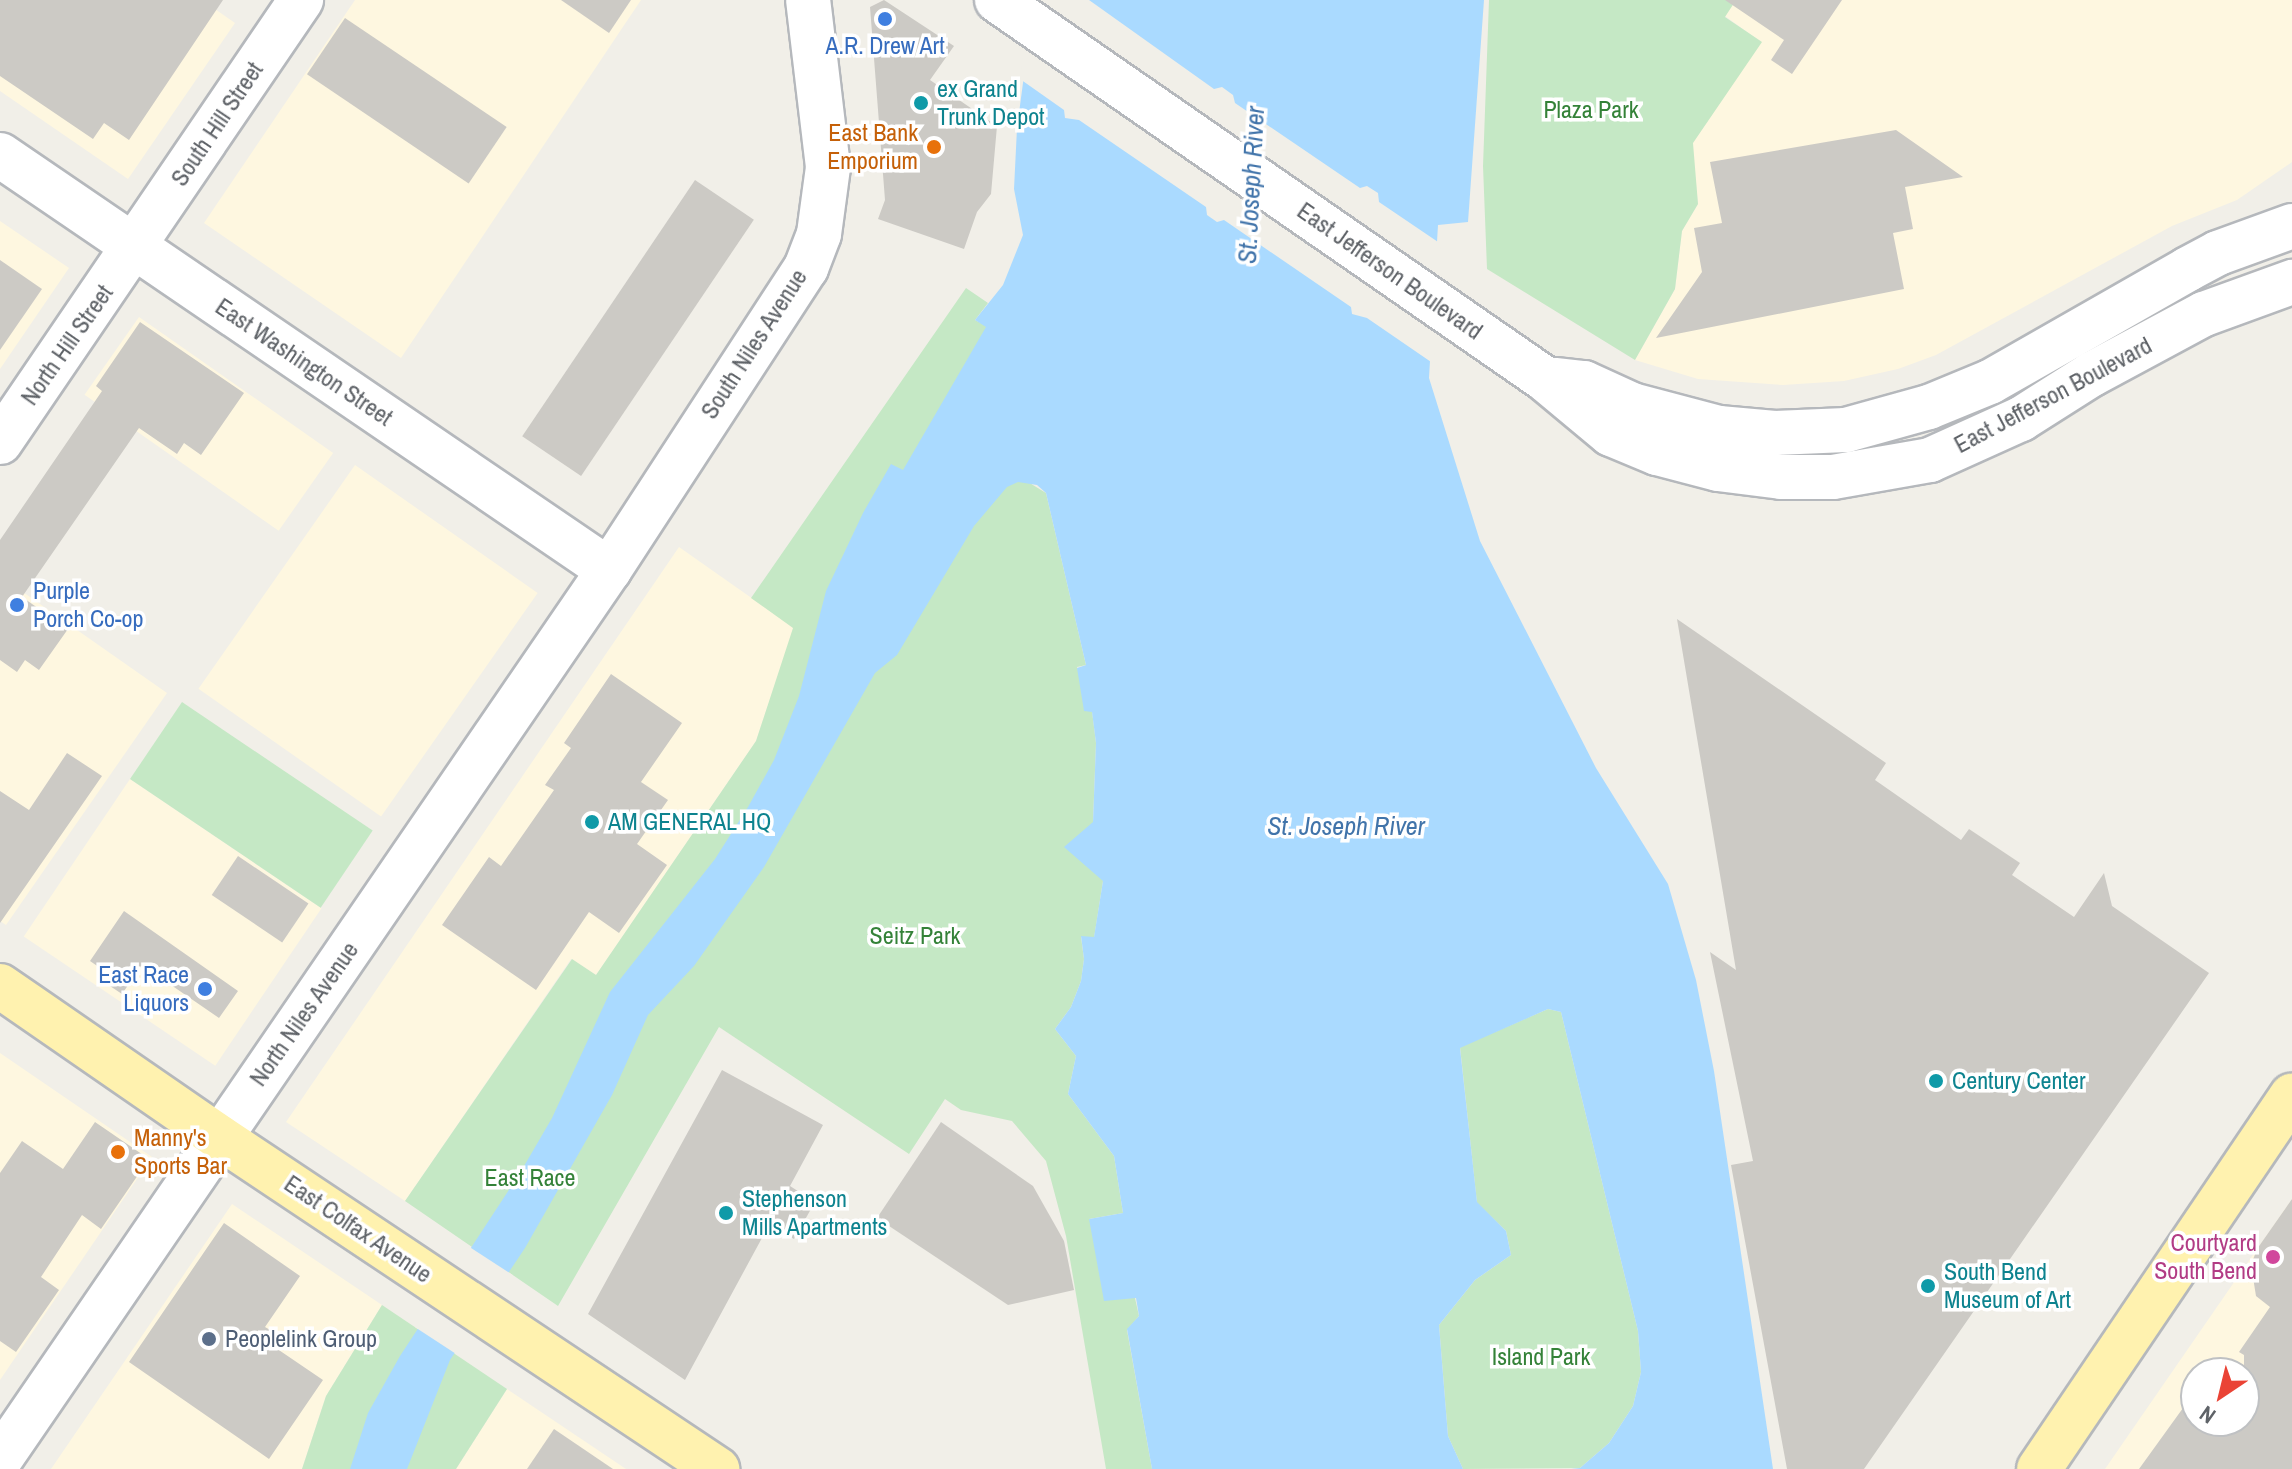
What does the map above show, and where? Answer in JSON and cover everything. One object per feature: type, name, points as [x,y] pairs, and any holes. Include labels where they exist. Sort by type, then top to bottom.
[{"type":"main road","name":"East Colfax Avenue","points":[[0,986],[219,1137],[717,1469]]},
{"type":"main road","points":[[2039,1469],[2292,1096]]},
{"type":"street","name":"South Hill Street","points":[[134,247],[301,0]]},
{"type":"street","name":"South Niles Avenue","points":[[609,570],[713,405],[793,289],[816,242],[828,189],[828,167],[808,0]]},
{"type":"street","name":"East Jefferson Boulevard","points":[[997,0],[1545,379],[1611,434],[1657,453],[1718,469],[1765,475],[1851,476],[1930,460],[1979,440],[2204,314],[2292,282]]},
{"type":"street","name":"East Washington Street","points":[[0,155],[609,570]]},
{"type":"street","name":"East Jefferson Boulevard","points":[[1545,379],[1584,383],[1632,405],[1719,428],[1775,433],[1846,430],[1929,407],[1990,382],[2208,258],[2292,226]]},
{"type":"street","name":"North Hill Street","points":[[0,442],[134,247]]},
{"type":"street","name":"North Niles Avenue","points":[[0,1459],[609,570]]},
{"type":"shaded area","points":[[0,0],[202,0],[235,23],[128,179],[0,91]]},
{"type":"shaded area","points":[[355,0],[641,0],[401,358],[204,223]]},
{"type":"shaded area","points":[[1736,0],[2292,0],[2292,162],[2237,200],[2172,226],[1936,355],[1898,369],[1844,381],[1783,385],[1698,379],[1635,360],[1675,289],[1682,231],[1698,204],[1692,144],[1761,42],[1725,16]]},
{"type":"shaded area","points":[[0,221],[69,268],[0,369]]},
{"type":"shaded area","points":[[139,317],[333,453],[279,531],[85,395]]},
{"type":"shaded area","points":[[355,465],[538,593],[381,817],[198,689]]},
{"type":"shaded area","points":[[679,547],[794,628],[756,741],[596,975],[571,959],[405,1201],[286,1122]]},
{"type":"shaded area","points":[[0,576],[167,693],[6,925],[0,921]]},
{"type":"shaded area","points":[[130,779],[322,908],[215,1066],[24,937]]},
{"type":"shaded area","points":[[0,1053],[152,1157],[0,1380]]},
{"type":"shaded area","points":[[2292,1199],[2292,1469],[2105,1469],[2180,1361],[2180,1437],[2260,1437],[2260,1357],[2183,1357]]},
{"type":"shaded area","points":[[232,1204],[382,1305],[326,1396],[302,1469],[51,1469]]},
{"type":"shaded area","points":[[507,1389],[626,1469],[456,1469]]},
{"type":"green space","name":"Plaza Park","points":[[1489,0],[1736,0],[1725,17],[1762,42],[1693,143],[1698,204],[1682,231],[1675,289],[1635,360],[1487,269],[1483,166]]},
{"type":"green space","points":[[966,288],[988,303],[975,320],[986,326],[1028,482],[1046,493],[1086,665],[1077,667],[1092,711],[1096,743],[1093,822],[1103,881],[1094,938],[1081,937],[1084,959],[1081,981],[1071,1007],[1055,1029],[1076,1056],[1068,1094],[1114,1156],[1123,1213],[1089,1219],[1135,1298],[1139,1316],[1127,1330],[1152,1469],[1106,1469],[1066,1236],[1046,1161],[1012,1121],[961,1110],[945,1099],[909,1154],[719,1027],[558,1306],[405,1201],[572,959],[596,975],[756,741],[793,628],[751,598]]},
{"type":"green space","points":[[182,702],[373,831],[321,908],[130,779]]},
{"type":"green space","name":"Island Park","points":[[1548,1009],[1561,1012],[1638,1331],[1641,1372],[1633,1406],[1609,1443],[1580,1468],[1463,1469],[1448,1436],[1439,1325],[1475,1280],[1511,1255],[1506,1231],[1477,1203],[1460,1047]]},
{"type":"green space","points":[[382,1305],[507,1389],[456,1469],[302,1469],[326,1396]]},
{"type":"water","name":"St. Joseph River","points":[[1034,0],[1484,0],[1468,222],[1438,225],[1429,378],[1480,541],[1596,768],[1668,884],[1696,980],[1714,1071],[1773,1469],[1571,1469],[1580,1468],[1609,1443],[1633,1406],[1641,1372],[1638,1331],[1561,1012],[1548,1009],[1460,1048],[1477,1202],[1506,1231],[1511,1255],[1475,1280],[1439,1325],[1448,1436],[1463,1469],[1152,1469],[1127,1329],[1139,1316],[1136,1298],[1104,1301],[1089,1219],[1123,1213],[1114,1156],[1068,1094],[1076,1056],[1055,1029],[1071,1007],[1081,981],[1084,959],[1081,936],[1094,937],[1103,881],[1064,847],[1093,822],[1096,743],[1092,712],[1084,711],[1077,668],[1086,665],[1046,493],[1037,485],[1018,482],[1007,487],[974,526],[897,655],[875,673],[764,867],[694,966],[648,1015],[612,1095],[525,1248],[450,1360],[407,1469],[350,1469],[368,1413],[400,1356],[520,1173],[552,1118],[610,992],[715,859],[748,807],[774,760],[799,696],[826,591],[863,513],[891,464],[903,470],[986,327],[975,320],[1003,285],[1023,235],[1014,189],[1017,128]]},
{"type":"pier","points":[[1030,0],[1089,0],[1214,89],[1222,87],[1233,95],[1235,103],[1360,188],[1367,186],[1378,193],[1379,202],[1441,244],[1434,364],[1367,318],[1352,314],[1351,307],[1224,220],[1217,222],[1207,215],[1206,207],[1079,120],[1065,118],[1064,110],[1020,79]]},
{"type":"pier","points":[[468,1246],[512,1275],[460,1356],[415,1327]]},
{"type":"building","points":[[0,0],[223,0],[129,140],[104,123],[93,139],[0,76]]},
{"type":"building","points":[[561,0],[631,0],[609,33]]},
{"type":"building","name":"ex Grand Trunk Depot","points":[[884,0],[954,46],[930,80],[997,126],[991,194],[977,212],[964,249],[878,219],[885,200],[870,7]]},
{"type":"building","points":[[1725,0],[1842,0],[1792,74],[1771,60],[1784,40]]},
{"type":"building","points":[[345,18],[507,127],[469,183],[307,74]]},
{"type":"building","points":[[1896,130],[1963,177],[1905,187],[1913,229],[1893,233],[1904,289],[1656,338],[1702,272],[1694,228],[1722,223],[1710,162]]},
{"type":"building","points":[[695,180],[754,220],[581,476],[522,436]]},
{"type":"building","points":[[0,260],[42,289],[0,350]]},
{"type":"building","points":[[140,322],[244,393],[201,455],[184,443],[177,454],[139,428],[22,597],[68,629],[39,670],[25,660],[17,672],[0,660],[0,540],[102,391],[96,386]]},
{"type":"building","name":"Century Center","points":[[1677,619],[1886,763],[1875,780],[1961,840],[1969,829],[2020,863],[2012,875],[2074,917],[2104,873],[2112,906],[2209,973],[1864,1469],[1787,1469],[1731,1165],[1753,1161],[1710,952],[1736,970]]},
{"type":"building","name":"AM GENERAL HQ","points":[[611,674],[682,723],[641,782],[668,800],[637,844],[667,865],[619,933],[589,912],[536,990],[442,925],[489,857],[501,866],[554,790],[545,785],[571,748],[564,743]]},
{"type":"building","points":[[67,753],[102,776],[0,923],[0,791],[29,810]]},
{"type":"building","points":[[238,856],[308,904],[282,942],[212,895]]},
{"type":"building","points":[[124,911],[238,991],[219,1018],[142,965],[122,994],[101,980],[106,972],[90,961]]},
{"type":"building","name":"Stephenson Mills Apartments","points":[[722,1070],[823,1125],[790,1186],[815,1202],[794,1239],[769,1225],[685,1380],[588,1314]]},
{"type":"building","points":[[95,1122],[149,1159],[101,1229],[82,1215],[41,1277],[59,1290],[16,1352],[0,1341],[0,1173],[22,1141],[63,1169]]},
{"type":"building","points":[[941,1122],[1033,1186],[1064,1241],[1074,1290],[1008,1305],[877,1218]]},
{"type":"building","points":[[2292,1199],[2292,1469],[2139,1469],[2180,1412],[2180,1437],[2260,1437],[2260,1357],[2244,1357],[2239,1352],[2270,1307],[2256,1296],[2251,1265],[2257,1249]]},
{"type":"building","name":"Peoplelink Group","points":[[224,1223],[300,1276],[265,1327],[277,1334],[270,1344],[323,1380],[269,1459],[129,1362]]},
{"type":"building","points":[[554,1429],[613,1469],[527,1469]]},
{"type":"place","name":"A.R. Drew Art","points":[[885,19]]},
{"type":"place","name":"ex Grand Trunk Depot","points":[[921,103]]},
{"type":"place","name":"East Bank Emporium","points":[[934,147]]},
{"type":"place","name":"Purple Porch Co-op","points":[[17,605]]},
{"type":"place","name":"AM GENERAL HQ","points":[[592,822]]},
{"type":"place","name":"East Race Liquors","points":[[205,989]]},
{"type":"place","name":"Century Center","points":[[1936,1081]]},
{"type":"place","name":"Manny's Sports Bar","points":[[118,1152]]},
{"type":"place","name":"Stephenson Mills Apartments","points":[[726,1213]]},
{"type":"place","name":"Courtyard South Bend","points":[[2273,1257]]},
{"type":"place","name":"South Bend Museum of Art","points":[[1928,1286]]},
{"type":"place","name":"Peoplelink Group","points":[[209,1339]]},
{"type":"park label","name":"Seitz Park","points":[[915,936]]},
{"type":"park label","name":"East Race","points":[[530,1178]]}]
